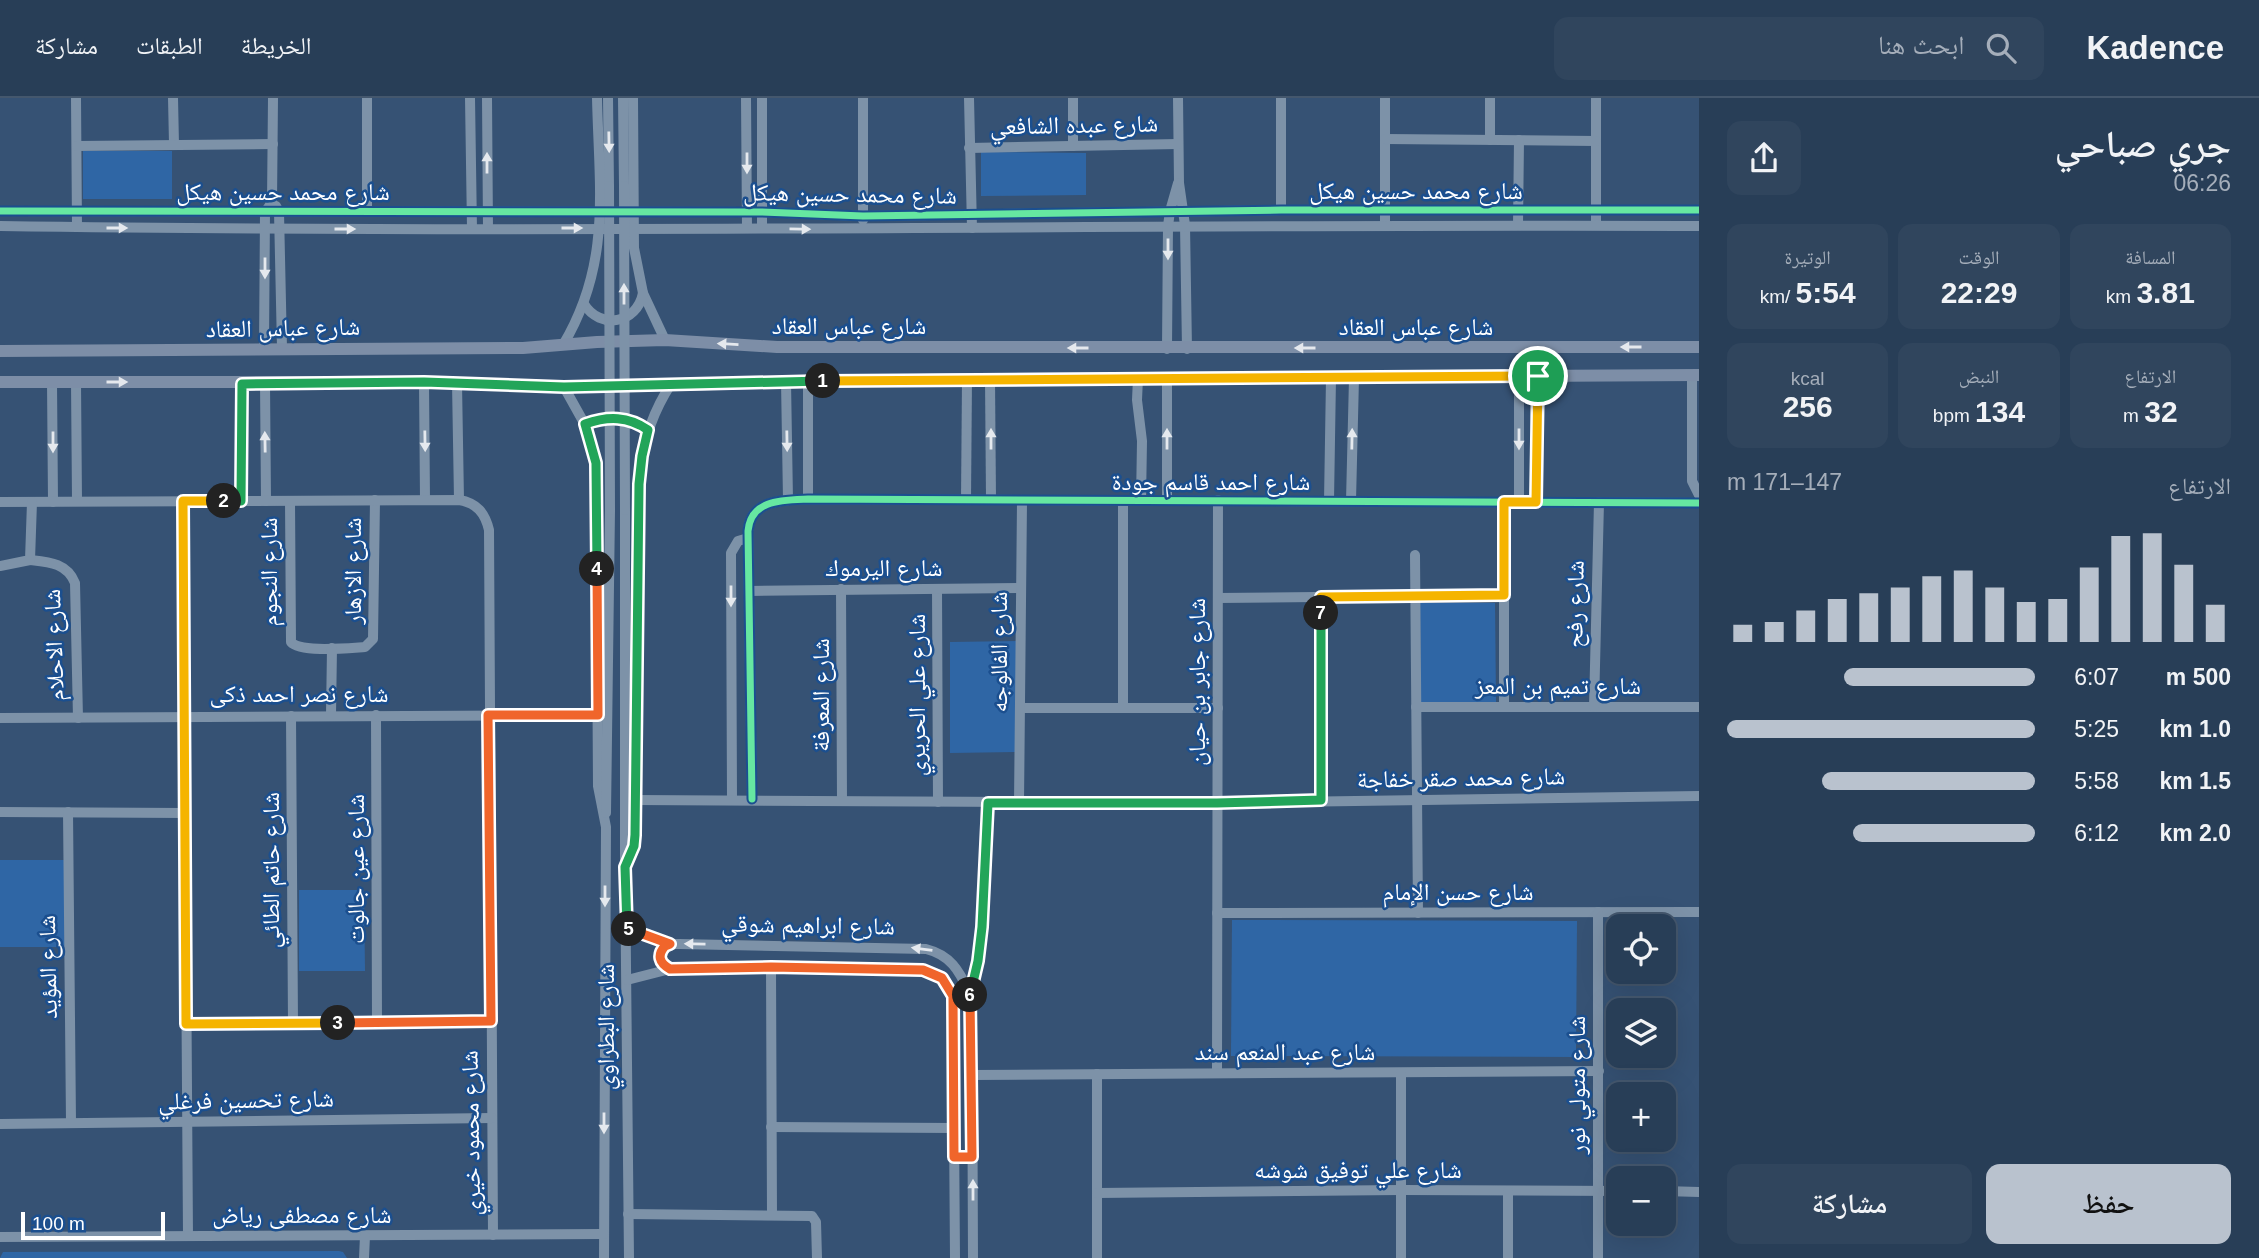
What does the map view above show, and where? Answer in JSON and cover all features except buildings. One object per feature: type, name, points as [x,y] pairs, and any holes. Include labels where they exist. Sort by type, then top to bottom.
[{"type":"main road","name":"شارع عباس العقاد","points":[[0,351],[523,348],[665,340],[777,347],[1699,347]]},
{"type":"main road","name":"شارع عباس العقاد","points":[[0,382],[424,382],[564,387],[967,379],[1696,375]]},
{"type":"street","points":[[76,98],[77,227]]},
{"type":"street","points":[[173,98],[174,144]]},
{"type":"street","points":[[264,348],[265,212],[272,202],[273,98]]},
{"type":"street","points":[[367,98],[367,212]]},
{"type":"street","points":[[470,98],[472,229]]},
{"type":"street","points":[[487,98],[488,229]]},
{"type":"street","points":[[562,345],[584,304],[596,263],[600,228],[597,98]]},
{"type":"street","points":[[606,827],[610,510],[608,98]]},
{"type":"street","points":[[623,98],[625,867]]},
{"type":"street","points":[[633,98],[633,228],[636,268],[643,293],[665,340]]},
{"type":"street","points":[[746,98],[747,228]]},
{"type":"street","points":[[762,98],[762,228]]},
{"type":"street","points":[[862,230],[863,98]]},
{"type":"street","points":[[969,98],[972,228]]},
{"type":"street","points":[[1073,98],[1073,146]]},
{"type":"street","points":[[1178,98],[1179,183],[1185,225],[1187,349]]},
{"type":"street","points":[[1280,98],[1281,210]]},
{"type":"street","points":[[1385,98],[1385,225]]},
{"type":"street","points":[[1490,98],[1490,140]]},
{"type":"street","points":[[1596,98],[1596,225]]},
{"type":"street","points":[[1385,139],[1596,141]]},
{"type":"street","points":[[1518,225],[1519,140]]},
{"type":"street","points":[[77,146],[273,144]]},
{"type":"street","name":"شارع عبده الشافعي","points":[[969,148],[1178,144]]},
{"type":"street","points":[[1167,349],[1168,226],[1179,183]]},
{"type":"street","points":[[272,202],[279,212],[282,348]]},
{"type":"street","name":"شارع محمد حسين هيكل","points":[[0,211],[599,211],[863,216],[1281,210],[1699,210]]},
{"type":"street","name":"شارع محمد حسين هيكل","points":[[0,226],[862,230],[1185,225],[1699,226]]},
{"type":"street","points":[[584,304],[596,317],[608,321],[620,320],[635,310],[643,293]]},
{"type":"street","points":[[1696,375],[1692,481],[1699,495]]},
{"type":"street","points":[[1536,502],[1538,376]]},
{"type":"street","points":[[1167,377],[1167,501]]},
{"type":"street","points":[[1518,377],[1519,502]]},
{"type":"street","points":[[1138,378],[1142,441],[1141,501]]},
{"type":"street","points":[[1329,501],[1331,378]]},
{"type":"street","points":[[1351,501],[1354,378]]},
{"type":"street","points":[[966,499],[967,379]]},
{"type":"street","points":[[990,379],[991,500]]},
{"type":"street","points":[[808,381],[808,499]]},
{"type":"street","points":[[52,382],[53,502]]},
{"type":"street","points":[[76,382],[77,501]]},
{"type":"street","points":[[424,382],[425,500]]},
{"type":"street","points":[[786,382],[788,500]]},
{"type":"street","name":"شارع النجوم","points":[[265,383],[266,501]]},
{"type":"street","points":[[0,502],[459,500],[457,383]]},
{"type":"street","name":"شارع النجوم","points":[[241,501],[242,384]]},
{"type":"street","name":"شارع البطراوي","points":[[629,1258],[625,867],[634,846],[639,484],[648,430],[657,406],[671,384]]},
{"type":"street","name":"شارع البطراوي","points":[[564,387],[585,424],[596,463],[598,786],[606,827],[604,1258]]},
{"type":"street","points":[[585,424],[603,418],[619,418],[648,430]]},
{"type":"street","name":"شارع احمد قاسم جودة","points":[[748,538],[749,524],[755,512],[766,504],[808,499],[1699,503]]},
{"type":"street","name":"شارع النجوم","points":[[290,500],[291,642],[298,647],[332,648]]},
{"type":"street","name":"شارع الازهار","points":[[332,648],[365,648],[373,639],[375,500]]},
{"type":"street","name":"شارع محمود خيري","points":[[459,500],[477,507],[485,517],[489,530],[493,1235]]},
{"type":"street","name":"شارع جابر بن حيان","points":[[1216,1073],[1218,500]]},
{"type":"street","points":[[183,501],[188,1236]]},
{"type":"street","name":"شارع الفالوجه","points":[[1019,803],[1022,501]]},
{"type":"street","points":[[1123,501],[1123,708]]},
{"type":"street","points":[[0,566],[30,560],[32,502]]},
{"type":"street","points":[[1504,502],[1504,707]]},
{"type":"street","name":"شارع رفح","points":[[1594,706],[1599,502]]},
{"type":"street","points":[[732,799],[731,553],[738,541],[748,538],[752,799]]},
{"type":"street","points":[[1416,555],[1418,913]]},
{"type":"street","name":"شارع الاحلام","points":[[30,560],[59,565],[69,572],[75,583],[78,718]]},
{"type":"street","name":"شارع اليرموك","points":[[749,591],[1020,588]]},
{"type":"street","name":"شارع المعرفة","points":[[841,589],[842,800]]},
{"type":"street","name":"شارع علي الحريري","points":[[937,589],[938,802]]},
{"type":"street","points":[[1218,598],[1504,595]]},
{"type":"street","points":[[1321,597],[1321,800]]},
{"type":"street","points":[[331,715],[332,648]]},
{"type":"street","name":"شارع تميم بن المعز","points":[[1416,707],[1699,708]]},
{"type":"street","points":[[1020,708],[1218,708]]},
{"type":"street","name":"شارع عين جالوت","points":[[376,715],[377,1023]]},
{"type":"street","name":"شارع نصر احمد ذكى","points":[[0,718],[598,715]]},
{"type":"street","name":"شارع حاتم الطائي","points":[[291,716],[293,1023]]},
{"type":"street","name":"شارع محمد صقر خفاجة","points":[[635,800],[1217,803],[1699,796]]},
{"type":"street","points":[[973,1258],[972,1012],[969,992],[981,938],[988,803]]},
{"type":"street","points":[[0,812],[185,813]]},
{"type":"street","name":"شارع المؤيد","points":[[68,812],[71,1122]]},
{"type":"street","name":"شارع متولي نور","points":[[1598,912],[1598,1258]]},
{"type":"street","name":"شارع حسن الإمام","points":[[1217,913],[1699,912]]},
{"type":"street","name":"شارع ابراهيم شوقي","points":[[627,928],[670,944],[926,948],[941,954],[954,964],[969,992]]},
{"type":"street","points":[[670,944],[665,946],[660,956],[661,961],[670,969]]},
{"type":"street","points":[[771,967],[772,1215]]},
{"type":"street","name":"شارع ابراهيم شوقي","points":[[627,980],[670,969],[771,967],[923,970],[942,978],[953,996],[954,1128]]},
{"type":"street","points":[[186,1024],[491,1021]]},
{"type":"street","name":"شارع عبد المنعم سند","points":[[972,1075],[1599,1071]]},
{"type":"street","points":[[1401,1073],[1401,1258]]},
{"type":"street","points":[[1097,1074],[1097,1258]]},
{"type":"street","name":"شارع تحسين فرغلي","points":[[0,1124],[492,1118]]},
{"type":"street","points":[[771,1127],[954,1128],[955,1258]]},
{"type":"street","points":[[954,1157],[972,1157]]},
{"type":"street","points":[[1508,1191],[1508,1258]]},
{"type":"street","name":"شارع علي توفيق شوشه","points":[[1097,1193],[1606,1191]]},
{"type":"street","points":[[1676,1191],[1699,1192]]},
{"type":"street","points":[[628,1214],[808,1216],[815,1219],[817,1258]]},
{"type":"street","name":"شارع مصطفى رياض","points":[[0,1237],[604,1234]]},
{"type":"street","points":[[365,1236],[365,1258]]},
{"type":"shaded area","points":[[83,151],[172,151],[172,199],[83,199]]},
{"type":"shaded area","points":[[981,152],[1086,153],[1086,195],[981,196]]},
{"type":"shaded area","points":[[1420,603],[1495,603],[1496,703],[1421,704]]},
{"type":"shaded area","points":[[1018,641],[1016,752],[950,753],[950,642]]},
{"type":"shaded area","points":[[0,860],[64,860],[65,947],[0,947]]},
{"type":"shaded area","points":[[299,890],[364,890],[365,971],[299,971]]},
{"type":"shaded area","points":[[1232,920],[1577,921],[1576,1057],[1231,1056]]},
{"type":"shaded area","points":[[339,1251],[347,1258],[0,1258],[3,1252]]},
{"type":"cycle path","points":[[0,211],[762,212],[863,216],[1281,210],[1699,210]]},
{"type":"cycle path","points":[[752,799],[748,531],[750,520],[755,513],[770,503],[808,499],[1699,503]]},
{"type":"route","points":[[1538,376],[1536,502],[1504,502],[1504,595],[1321,597],[1321,800],[988,803],[982,927],[978,961],[969,992],[972,1012],[972,1157],[954,1157],[953,996],[949,986],[933,972],[771,967],[670,969],[664,966],[660,956],[661,950],[670,944],[627,928],[625,867],[634,846],[635,835],[639,484],[648,430],[619,418],[603,418],[585,424],[596,463],[598,715],[488,715],[491,1021],[186,1024],[183,501],[241,501],[242,384],[424,382],[564,387],[967,379],[1538,376]]}]
